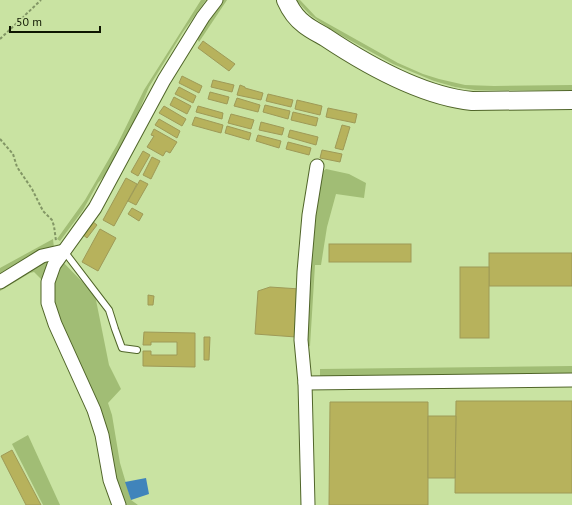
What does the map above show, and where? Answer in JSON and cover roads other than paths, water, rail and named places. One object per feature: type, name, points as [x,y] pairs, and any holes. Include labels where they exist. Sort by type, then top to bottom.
[{"type":"street","points":[[119,505],[110,480],[102,435],[94,410],[63,344],[48,303],[48,282],[54,265],[95,208],[164,80],[216,0]]},
{"type":"street","points":[[286,0],[291,10],[303,24],[372,65],[431,92],[456,99],[472,101],[572,100]]},
{"type":"street","points":[[308,505],[305,383],[301,340],[304,272],[309,215],[317,166]]},
{"type":"street","points":[[0,282],[42,256],[64,251]]},
{"type":"street","points":[[305,383],[572,380]]},
{"type":"lane","points":[[64,251],[109,310],[122,348],[137,350]]},
{"type":"water","points":[[146,478],[149,494],[131,500],[125,482]]}]
